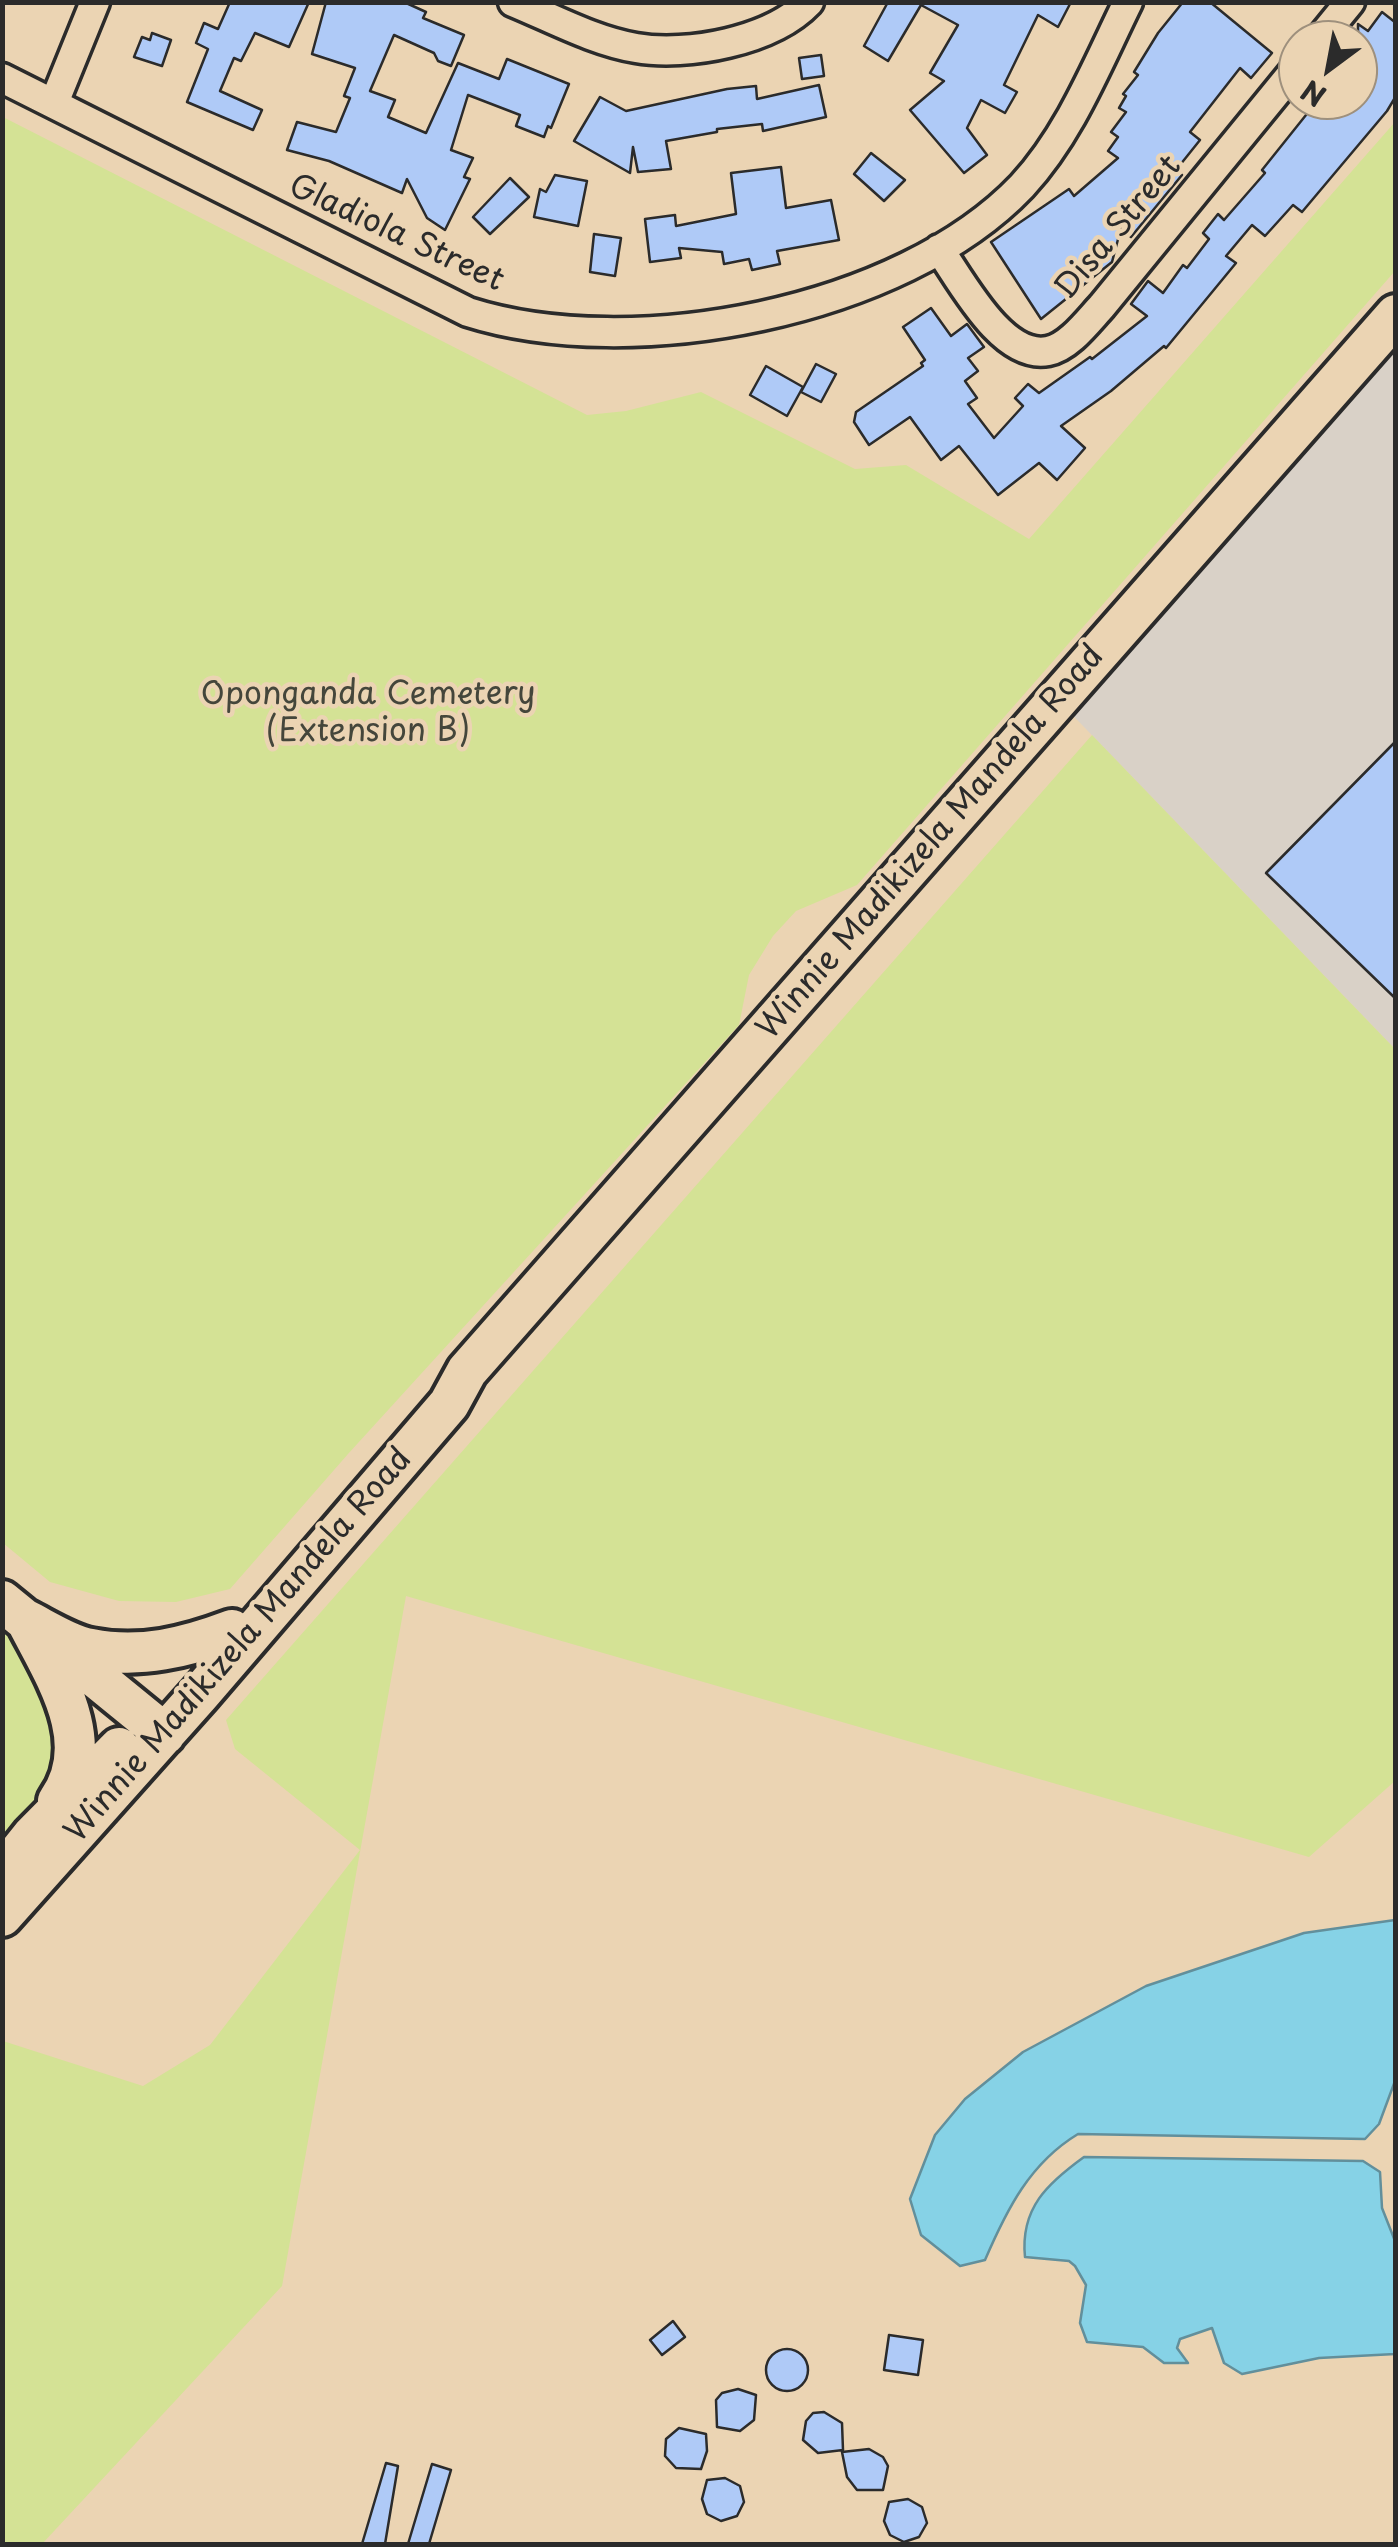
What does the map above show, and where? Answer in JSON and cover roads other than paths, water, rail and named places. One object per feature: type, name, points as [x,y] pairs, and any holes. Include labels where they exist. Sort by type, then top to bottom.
[{"type":"main road","name":"Winnie Madikizela Mandela Road","points":[[2,1916],[232,1630],[436,1394],[467,1371],[1396,315]]},
{"type":"main road","name":"Winnie Madikizela Mandela Road","points":[[2,1874],[34,1835],[156,1728],[449,1404],[467,1371]]},
{"type":"main road","points":[[14,1611],[90,1649],[138,1652],[183,1648],[232,1630]]},
{"type":"main road","points":[[14,1611],[156,1728]]},
{"type":"main road","points":[[14,1611],[72,1716],[75,1741],[69,1786],[34,1835]]},
{"type":"street","points":[[54,103],[94,2]]},
{"type":"street","points":[[513,2],[637,48],[734,43],[774,27],[809,2]]},
{"type":"street","name":"Gladiola Street","points":[[2,78],[438,299],[504,323],[567,332],[624,332],[771,313],[878,281],[976,226],[1042,163],[1064,130],[1128,2]]},
{"type":"street","name":"Disa Street","points":[[939,248],[990,321],[1016,347],[1048,351],[1078,331],[1102,306],[1278,90]]},
{"type":"water","points":[[1395,1920],[1395,2081],[1379,2124],[1365,2139],[1078,2134],[1033,2173],[985,2260],[960,2266],[921,2235],[910,2199],[935,2135],[965,2099],[1023,2052],[1146,1986],[1304,1933]]},
{"type":"water","points":[[1084,2157],[1363,2161],[1380,2172],[1382,2208],[1395,2241],[1395,2354],[1319,2358],[1242,2374],[1224,2363],[1212,2328],[1180,2339],[1177,2348],[1188,2363],[1164,2363],[1143,2347],[1087,2342],[1080,2323],[1086,2285],[1075,2266],[1069,2261],[1025,2257],[1027,2224],[1039,2198]]},
{"type":"park label","name":"Oponganda Cemetery (Extension B)","points":[[368,714]]}]
